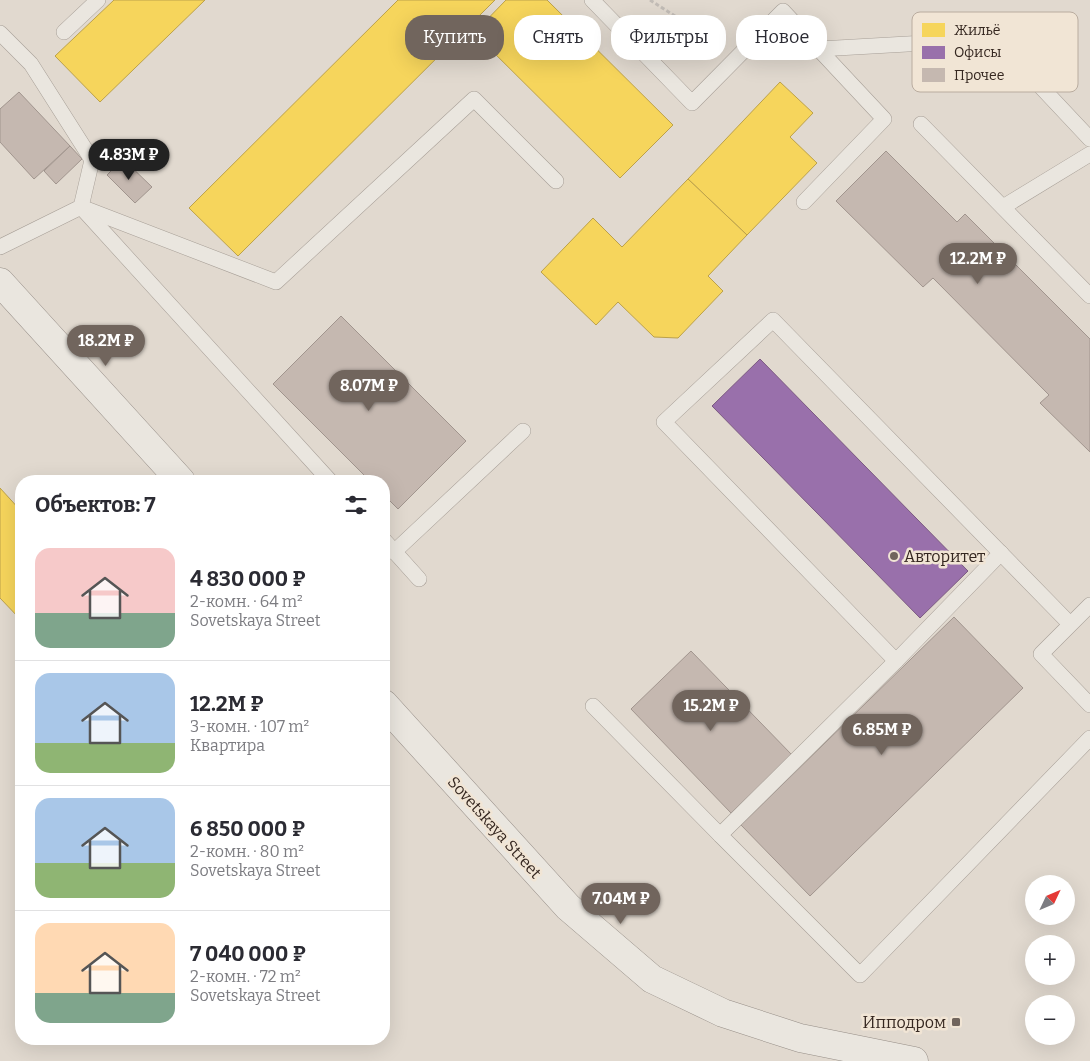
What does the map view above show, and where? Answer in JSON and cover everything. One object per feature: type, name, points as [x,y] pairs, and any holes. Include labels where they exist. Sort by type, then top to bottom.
[{"type":"main road","points":[[0,282],[176,475]]},
{"type":"main road","name":"Sovetskaya Street","points":[[390,711],[568,907],[652,979],[723,1013],[800,1038],[914,1061]]},
{"type":"lane","points":[[64,32],[98,0]]},
{"type":"lane","points":[[592,0],[692,103],[736,59]]},
{"type":"lane","points":[[0,33],[31,64],[92,160],[81,207]]},
{"type":"lane","points":[[827,49],[912,43]]},
{"type":"lane","points":[[804,202],[884,119],[827,58]]},
{"type":"lane","points":[[1046,92],[1090,139]]},
{"type":"lane","points":[[0,247],[81,207],[276,282],[474,99],[556,181]]},
{"type":"lane","points":[[921,124],[1090,296]]},
{"type":"lane","points":[[1003,207],[1090,154]]},
{"type":"lane","points":[[81,207],[325,475]]},
{"type":"lane","points":[[896,661],[664,422],[773,320],[1070,624]]},
{"type":"lane","points":[[390,545],[523,431]]},
{"type":"lane","points":[[390,547],[419,579]]},
{"type":"lane","points":[[720,835],[1001,554]]},
{"type":"lane","points":[[1090,605],[1041,654],[1090,705]]},
{"type":"lane","points":[[593,706],[860,975],[1090,738]]},
{"type":"path","points":[[650,0],[736,56]]},
{"type":"building: Жильё","points":[[114,0],[205,0],[100,102],[55,56]]},
{"type":"building: Жильё","points":[[398,0],[495,0],[480,15],[405,15],[405,60],[435,60],[238,256],[189,208]]},
{"type":"building: Жильё","points":[[506,0],[547,0],[562,15],[514,15],[514,60],[601,60],[601,54],[673,125],[620,178],[501,60],[504,60],[504,15],[491,15]]},
{"type":"building: Жильё","points":[[780,82],[813,113],[790,137],[817,163],[747,235],[688,179]]},
{"type":"building: Жильё","points":[[688,179],[747,235],[708,276],[723,291],[678,338],[654,337],[618,302],[596,325],[541,272],[593,218],[622,247]]},
{"type":"building: Жильё","points":[[0,488],[15,504],[15,614],[0,598]]},
{"type":"building: Офисы","points":[[760,359],[968,571],[920,618],[712,406]]},
{"type":"building: Прочее","points":[[19,92],[70,146],[34,179],[0,142],[0,109]]},
{"type":"building: Прочее","points":[[70,146],[82,159],[56,184],[44,171]]},
{"type":"building: Прочее","points":[[886,151],[957,222],[965,214],[1090,339],[1090,452],[1040,403],[1049,395],[933,278],[923,287],[836,201]]},
{"type":"building: Прочее","points":[[123,159],[152,187],[135,203],[107,175]]},
{"type":"building: Прочее","points":[[341,316],[466,441],[398,509],[390,501],[390,475],[364,475],[273,384]]},
{"type":"building: Прочее","points":[[954,617],[1023,688],[810,896],[741,825]]},
{"type":"building: Прочее","points":[[691,651],[792,755],[731,813],[631,709]]},
{"type":"place","name":"Авторитет","points":[[894,556]]},
{"type":"place","name":"Ипподром","points":[[956,1022]]}]
